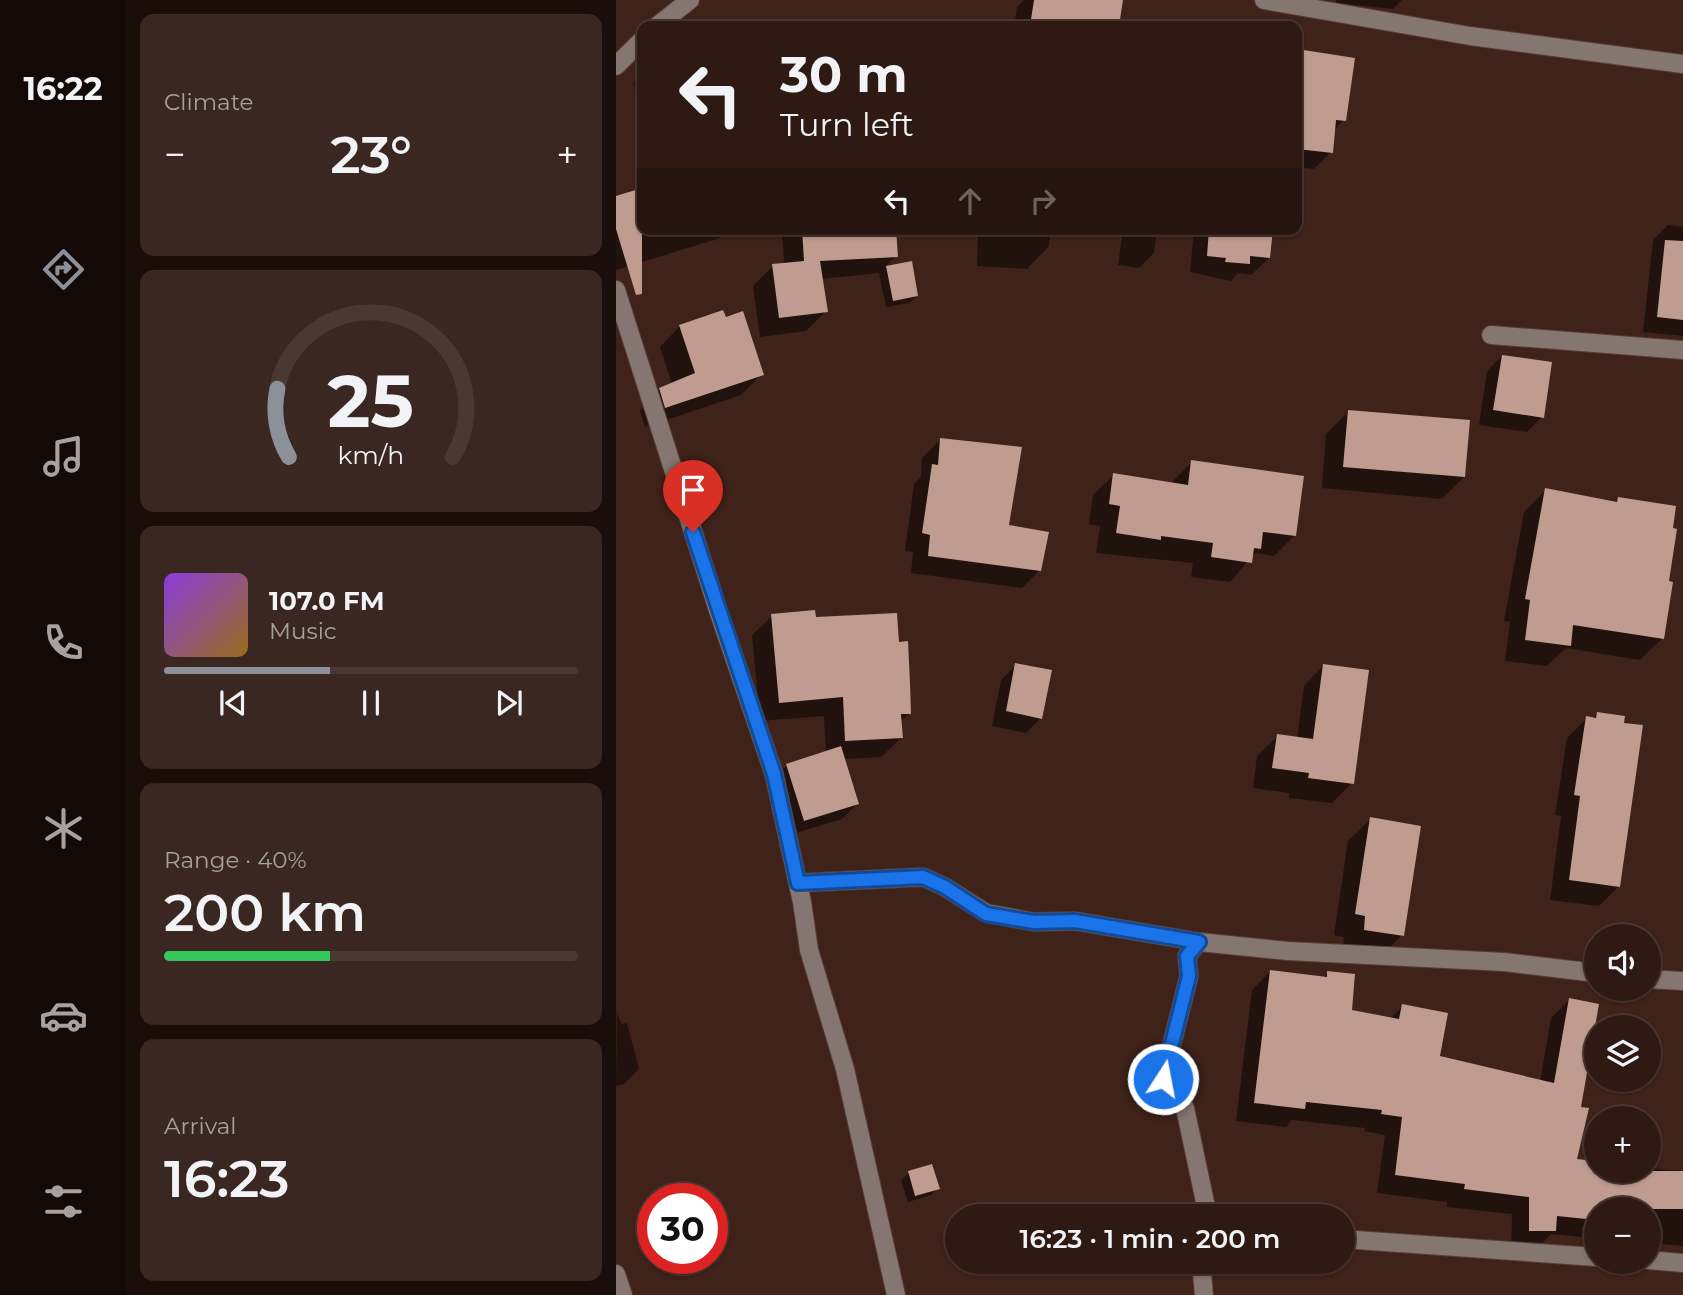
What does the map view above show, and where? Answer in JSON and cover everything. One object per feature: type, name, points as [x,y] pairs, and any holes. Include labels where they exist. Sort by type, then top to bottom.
[{"type":"street","points":[[663,21],[690,0]]},
{"type":"street","points":[[1265,0],[1470,36],[1683,64]]},
{"type":"street","points":[[616,66],[637,45]]},
{"type":"street","points":[[616,290],[718,610],[774,774],[798,883],[809,950],[845,1069],[896,1295]]},
{"type":"street","points":[[1491,335],[1683,350]]},
{"type":"street","points":[[798,883],[923,877],[945,887],[986,914],[1034,922],[1075,921],[1199,942],[1288,951],[1504,962],[1584,972]]},
{"type":"street","points":[[1199,942],[1187,956],[1189,976],[1163,1079],[1167,1092],[1185,1108],[1205,1204]]},
{"type":"street","points":[[1661,980],[1683,981]]},
{"type":"street","points":[[1355,1240],[1584,1256]]},
{"type":"street","points":[[1661,1261],[1683,1263]]},
{"type":"street","points":[[616,1274],[623,1295]]},
{"type":"street","points":[[1201,1274],[1204,1295]]},
{"type":"building","points":[[1034,0],[1123,0],[1120,21],[1031,21]]},
{"type":"building","points":[[1302,50],[1355,58],[1346,121],[1336,120],[1333,153],[1302,150]]},
{"type":"building","points":[[637,190],[637,235],[642,235],[642,294],[636,295],[616,229],[616,196]]},
{"type":"building","points":[[802,235],[896,235],[898,257],[820,261],[828,312],[779,318],[772,264],[804,261]]},
{"type":"building","points":[[1209,235],[1272,235],[1270,258],[1250,256],[1250,264],[1225,262],[1226,258],[1207,256]]},
{"type":"building","points":[[1665,240],[1683,241],[1683,320],[1657,317]]},
{"type":"building","points":[[912,261],[918,296],[893,301],[886,266]]},
{"type":"building","points":[[723,310],[726,317],[743,311],[764,375],[665,408],[659,388],[695,373],[679,325]]},
{"type":"building","points":[[1502,355],[1552,362],[1544,418],[1493,410]]},
{"type":"building","points":[[1348,410],[1470,420],[1465,477],[1343,467]]},
{"type":"building","points":[[940,438],[1022,447],[1009,525],[1049,532],[1041,571],[928,556],[930,535],[922,533],[932,464],[938,465]]},
{"type":"building","points":[[1191,460],[1304,476],[1296,536],[1263,532],[1261,549],[1254,548],[1252,563],[1211,557],[1213,543],[1161,536],[1161,540],[1116,533],[1120,506],[1109,504],[1113,473],[1188,485]]},
{"type":"building","points":[[1545,488],[1617,502],[1618,497],[1676,506],[1673,528],[1677,529],[1669,581],[1673,582],[1664,639],[1573,625],[1571,646],[1525,640],[1530,600],[1525,599]]},
{"type":"building","points":[[815,610],[816,617],[897,613],[899,642],[908,641],[911,714],[901,714],[903,738],[845,741],[843,697],[779,703],[771,614]]},
{"type":"building","points":[[1015,663],[1052,670],[1042,719],[1006,711]]},
{"type":"building","points":[[1323,664],[1369,670],[1354,784],[1308,778],[1309,773],[1272,768],[1277,734],[1313,739]]},
{"type":"building","points":[[1597,712],[1625,716],[1624,723],[1643,725],[1620,887],[1569,880],[1580,796],[1574,795],[1586,716],[1596,718]]},
{"type":"building","points":[[841,746],[859,804],[804,821],[786,764]]},
{"type":"building","points":[[1370,817],[1421,826],[1404,936],[1364,930],[1365,916],[1355,914]]},
{"type":"building","points":[[1270,970],[1327,977],[1327,971],[1355,974],[1352,1010],[1399,1019],[1402,1004],[1448,1013],[1440,1056],[1554,1083],[1569,998],[1599,1004],[1597,1015],[1584,1015],[1584,1090],[1581,1107],[1584,1107],[1584,1129],[1577,1159],[1584,1160],[1584,1183],[1661,1183],[1661,1171],[1683,1171],[1683,1209],[1661,1209],[1661,1197],[1584,1197],[1584,1219],[1557,1216],[1556,1231],[1529,1231],[1529,1197],[1464,1189],[1465,1184],[1395,1175],[1402,1117],[1381,1114],[1382,1110],[1306,1102],[1305,1109],[1254,1103]]},
{"type":"building","points":[[932,1164],[940,1189],[915,1196],[908,1171]]},
{"type":"route","points":[[693,532],[774,774],[784,831],[798,883],[923,877],[945,887],[986,914],[1034,922],[1075,921],[1199,942],[1187,956],[1189,976],[1163,1079]]}]
